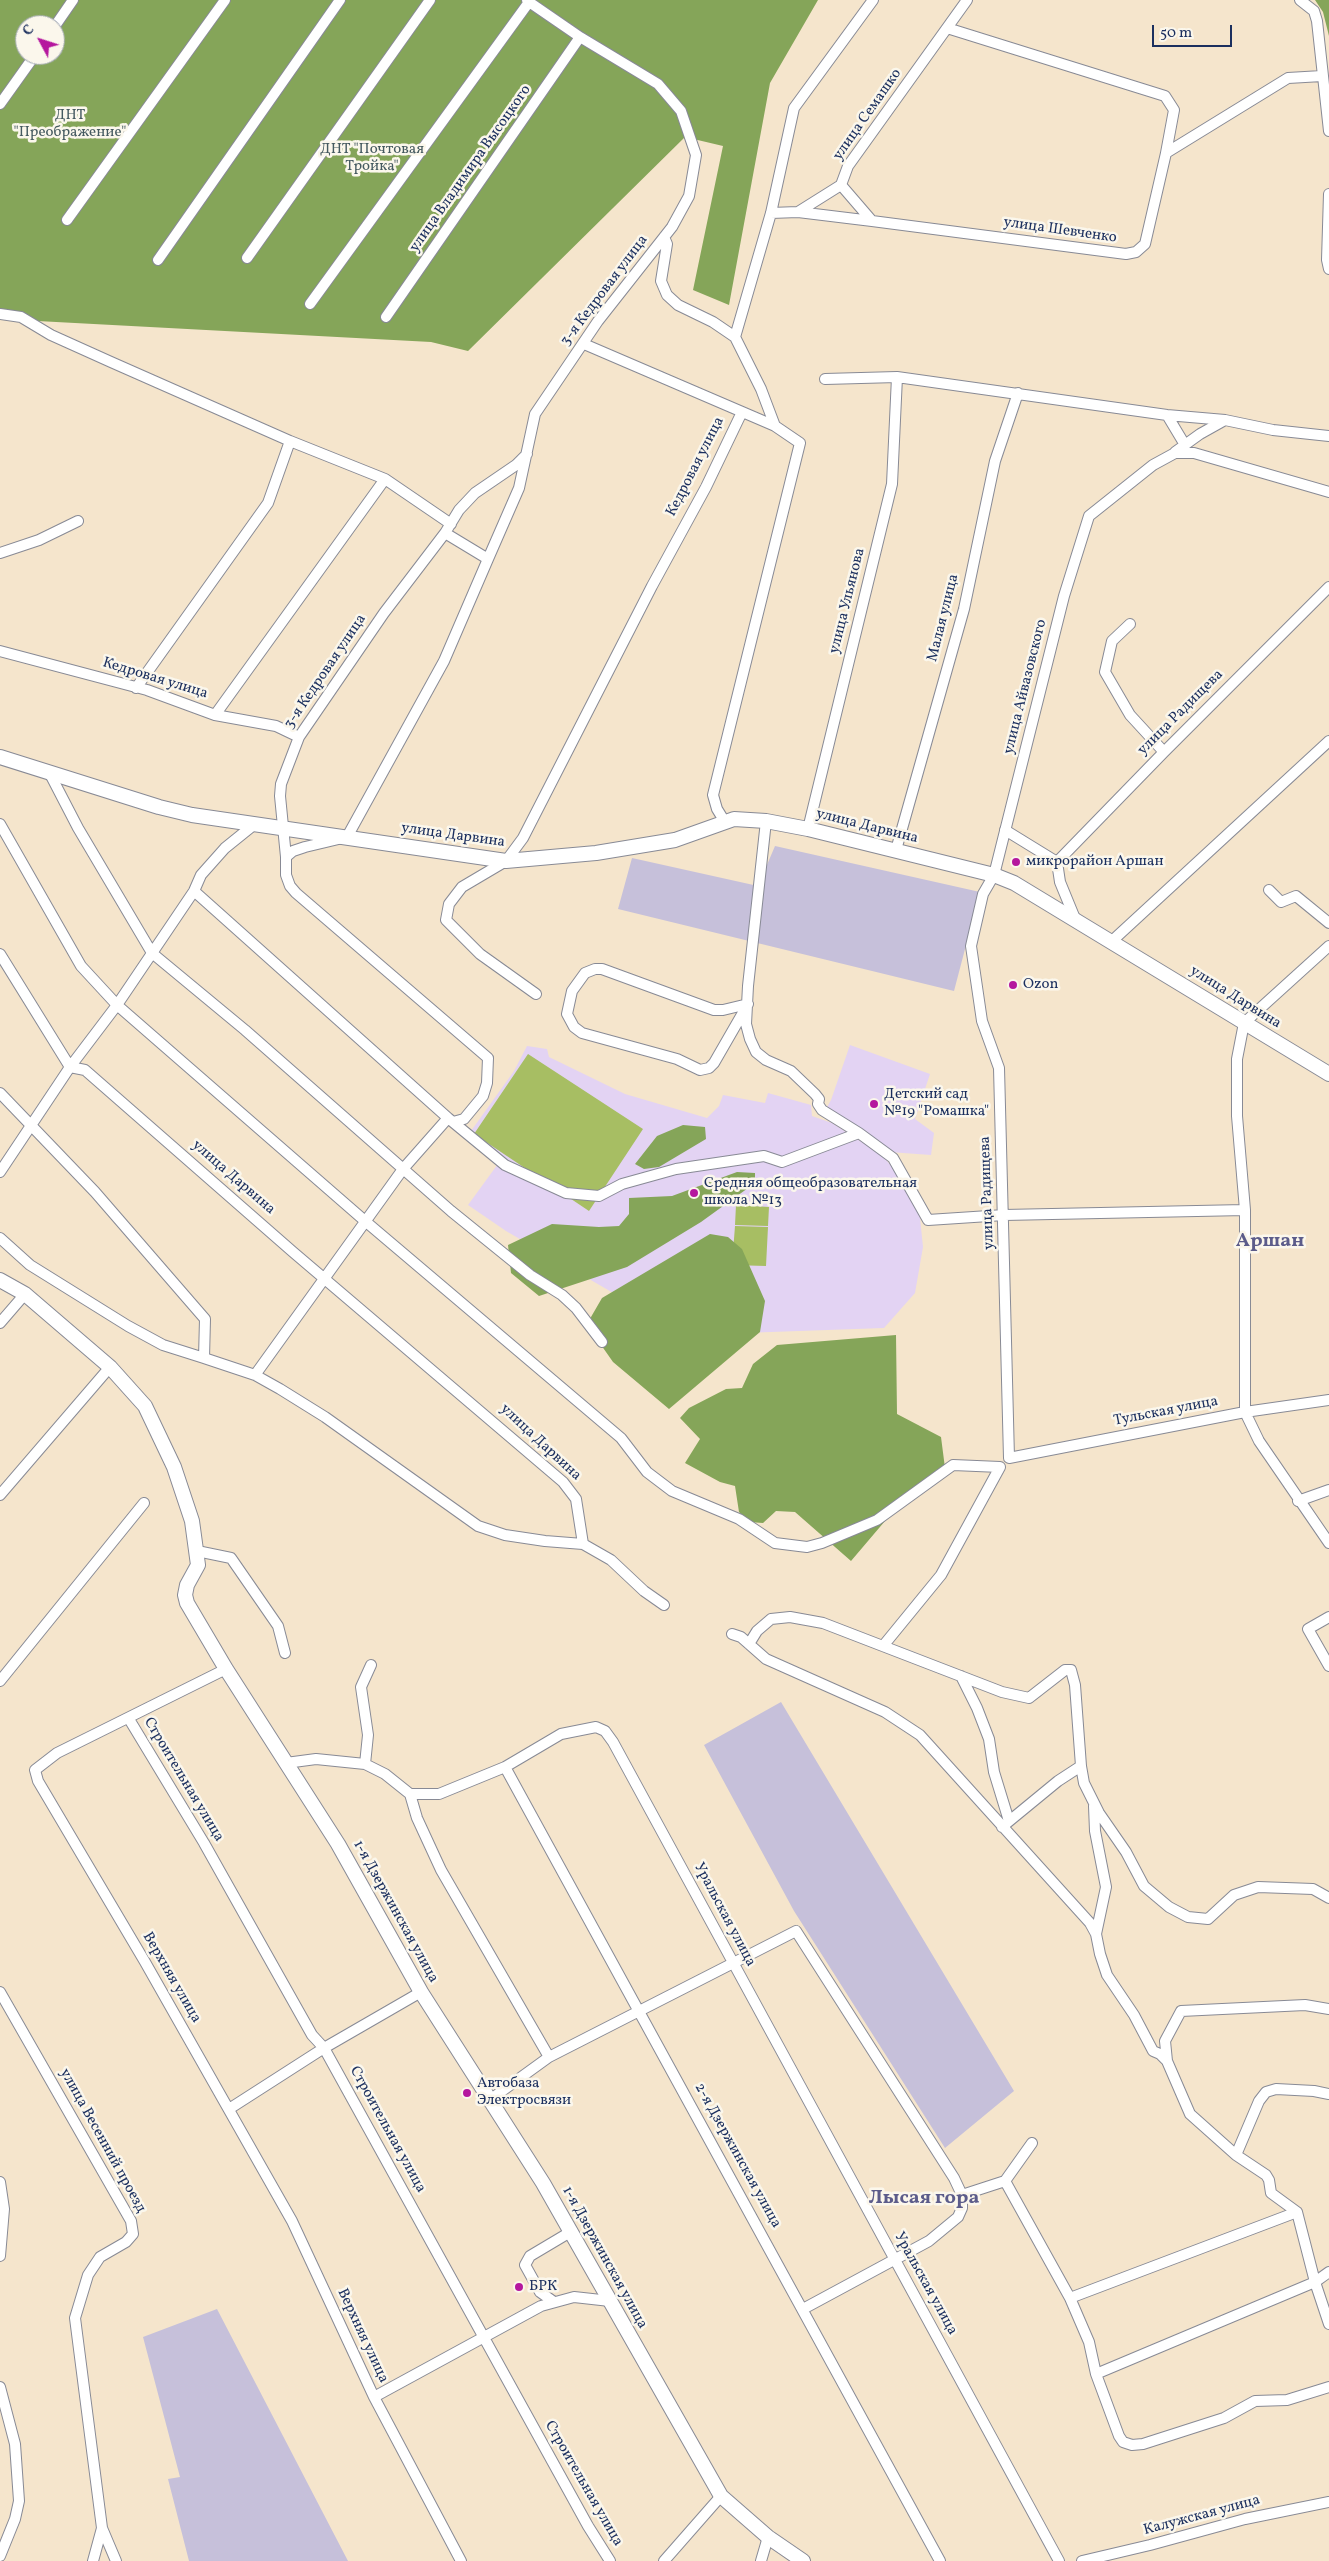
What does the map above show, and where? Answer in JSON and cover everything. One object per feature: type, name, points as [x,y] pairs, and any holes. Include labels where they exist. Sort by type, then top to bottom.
[{"type":"street","points":[[63,15],[73,0]]},
{"type":"street","points":[[67,220],[225,0]]},
{"type":"street","points":[[158,260],[340,0]]},
{"type":"street","points":[[247,258],[430,0]]},
{"type":"street","points":[[734,338],[771,213],[794,108],[873,0]]},
{"type":"street","name":"улица Семашко","points":[[798,212],[841,185],[848,166],[967,0]]},
{"type":"street","points":[[1300,0],[1314,11],[1318,21],[1329,131]]},
{"type":"street","points":[[310,304],[528,1],[580,37]]},
{"type":"street","name":"улица Шевченко","points":[[798,212],[1126,254],[1136,252],[1145,244],[1174,110],[1165,96],[948,28]]},
{"type":"street","name":"3-я Кедровая улица","points":[[286,857],[279,807],[281,784],[299,737],[384,613],[445,533],[459,510],[475,493],[516,465],[526,454],[535,414],[598,321],[664,237],[689,196],[696,155],[681,111],[658,84],[580,37]]},
{"type":"street","name":"улица Владимира Высоцкого","points":[[386,317],[580,37]]},
{"type":"street","points":[[0,104],[27,65]]},
{"type":"street","points":[[1166,153],[1288,78],[1322,76]]},
{"type":"street","points":[[841,185],[872,221]]},
{"type":"street","points":[[1329,194],[1327,260],[1329,270]]},
{"type":"street","points":[[771,213],[798,212]]},
{"type":"street","points":[[664,237],[667,244],[661,281],[667,295],[678,305],[713,322],[734,338],[761,390],[775,426]]},
{"type":"street","points":[[0,314],[21,318],[51,335],[290,441],[386,479],[451,524]]},
{"type":"street","points":[[584,344],[742,412]]},
{"type":"street","points":[[825,378],[897,377],[1166,415],[1225,420],[1273,430],[1329,436]]},
{"type":"street","name":"улица Ульянова","points":[[808,829],[892,484],[897,377]]},
{"type":"street","name":"Малая улица","points":[[896,850],[964,608],[995,461],[1018,393]]},
{"type":"street","name":"Кедровая улица","points":[[506,861],[523,838],[652,586],[706,487],[742,412],[775,426],[800,443],[713,795],[717,809],[725,822]]},
{"type":"street","points":[[1166,415],[1185,445]]},
{"type":"street","points":[[1174,453],[1225,420]]},
{"type":"street","points":[[136,688],[268,504],[290,441]]},
{"type":"street","points":[[1174,453],[1194,453],[1329,492]]},
{"type":"street","name":"улица Айвазовского","points":[[994,876],[1064,596],[1086,522],[1096,509],[1153,465],[1174,453]]},
{"type":"street","points":[[347,837],[444,661],[519,488],[526,454]]},
{"type":"street","points":[[215,714],[386,479]]},
{"type":"street","points":[[0,553],[40,540],[78,521]]},
{"type":"street","points":[[445,533],[488,559]]},
{"type":"street","name":"улица Радищева","points":[[1057,862],[1329,587]]},
{"type":"street","points":[[1130,624],[1112,641],[1105,672],[1130,715],[1164,752]]},
{"type":"street","name":"Кедровая улица","points":[[0,651],[136,688],[215,714],[276,726],[299,737]]},
{"type":"street","points":[[1112,941],[1329,740]]},
{"type":"street","points":[[0,757],[50,774],[192,815],[281,826]]},
{"type":"street","points":[[50,774],[78,828],[152,953],[245,1030],[403,1169],[530,1275],[548,1284],[562,1295],[576,1308],[602,1342]]},
{"type":"street","name":"улица Дарвина","points":[[281,826],[506,861],[596,853],[675,840],[734,819],[766,821],[808,829],[896,850],[1014,883],[1329,1074]]},
{"type":"street","points":[[766,821],[756,907],[746,1024],[756,1052],[766,1060],[791,1071],[819,1099],[818,1104],[822,1110],[893,1158],[928,1220],[1004,1215],[1244,1210]]},
{"type":"street","points":[[0,1172],[30,1123],[118,1005],[212,861],[256,822]]},
{"type":"street","points":[[0,824],[80,966],[118,1005],[365,1221],[621,1438],[647,1472],[672,1491],[732,1516],[775,1543],[807,1547],[822,1543],[877,1520],[953,1465],[1000,1467],[941,1574],[883,1646]]},
{"type":"street","points":[[1004,830],[1057,862],[1060,882],[1076,921]]},
{"type":"street","name":"улица Дарвина","points":[[286,857],[293,851],[305,847],[347,837]]},
{"type":"street","points":[[255,1375],[403,1169],[451,1120],[464,1119],[483,1096],[487,1084],[488,1058],[296,893],[290,886],[286,875],[286,857]]},
{"type":"street","points":[[506,861],[462,887],[448,904],[446,920],[480,954],[536,994]]},
{"type":"street","name":"улица Радищева","points":[[994,876],[983,894],[971,946],[982,1021],[999,1068],[1009,1458]]},
{"type":"street","points":[[1269,890],[1281,902],[1296,896],[1329,922]]},
{"type":"street","points":[[194,891],[451,1120],[505,1165],[566,1193],[599,1196],[622,1184],[684,1167],[764,1156],[782,1162],[858,1134]]},
{"type":"street","points":[[1329,946],[1244,1024],[1237,1059],[1237,1116],[1244,1210],[1245,1412],[1259,1441],[1298,1501],[1329,1543]]},
{"type":"street","points":[[0,954],[70,1067]]},
{"type":"street","points":[[595,969],[602,969],[714,1010],[723,1010],[748,1004],[714,1063],[709,1068],[700,1070],[677,1059],[582,1033],[570,1022],[567,1014],[572,991],[578,980],[585,973],[595,969]]},
{"type":"street","name":"улица Дарвина","points":[[70,1067],[85,1070],[563,1482],[576,1499],[583,1544]]},
{"type":"street","points":[[0,1093],[144,1247],[205,1319],[204,1358]]},
{"type":"street","points":[[0,1238],[30,1265],[128,1326],[163,1345],[255,1375],[325,1417],[478,1526],[505,1535],[583,1544],[611,1560],[644,1591],[664,1605]]},
{"type":"street","name":"1-я Дзержинская улица","points":[[0,1280],[25,1294],[110,1367],[145,1406],[174,1467],[192,1521],[198,1565],[185,1595],[226,1669],[367,1892],[421,1992],[491,2099],[572,2231],[721,2496],[768,2537],[804,2561]]},
{"type":"street","points":[[0,1323],[25,1294]]},
{"type":"street","points":[[0,1495],[110,1367]]},
{"type":"street","name":"Тульская улица","points":[[1009,1458],[1245,1412],[1329,1400]]},
{"type":"street","points":[[1298,1501],[1329,1490]]},
{"type":"street","points":[[0,1681],[144,1504]]},
{"type":"street","points":[[197,1551],[231,1558],[278,1626],[285,1653]]},
{"type":"street","points":[[749,1644],[757,1631],[771,1619],[790,1617],[823,1623],[1002,1692],[1029,1698],[1065,1670],[1071,1670],[1075,1685],[1084,1783],[1094,1803],[1126,1852],[1144,1886],[1169,1907],[1188,1917],[1208,1920],[1234,1895],[1258,1888],[1313,1888],[1329,1898]]},
{"type":"street","points":[[1329,1617],[1308,1629],[1329,1666]]},
{"type":"street","points":[[732,1634],[749,1644],[766,1659],[885,1712],[920,1735],[1005,1824],[1090,1923],[1096,1934],[1107,1976],[1134,2015],[1153,2051],[1160,2054],[1167,2061]]},
{"type":"street","points":[[365,1764],[368,1735],[361,1687],[371,1664]]},
{"type":"street","name":"Верхняя улица","points":[[226,1669],[129,1719],[57,1753],[39,1764],[35,1770],[38,1781],[230,2109],[292,2221],[374,2397],[462,2561]]},
{"type":"street","points":[[961,1676],[977,1708],[989,1739],[1005,1824]]},
{"type":"street","name":"Строительная улица","points":[[129,1719],[204,1843],[312,2035],[324,2048],[588,2526],[610,2561]]},
{"type":"street","name":"Уральская улица","points":[[410,1794],[439,1794],[505,1767],[561,1734],[596,1727],[604,1731],[613,1742],[1059,2561]]},
{"type":"street","points":[[286,1763],[316,1759],[365,1764],[385,1774],[410,1794],[417,1818],[441,1870],[549,2057]]},
{"type":"street","points":[[1005,1824],[1081,1766]]},
{"type":"street","name":"2-я Дзержинская улица","points":[[505,1767],[640,2009],[940,2561]]},
{"type":"street","points":[[1094,1803],[1095,1831],[1106,1886],[1096,1934]]},
{"type":"street","points":[[491,2099],[549,2057],[796,1931],[954,2178],[962,2194],[962,2208],[952,2223],[929,2241],[894,2258],[803,2309]]},
{"type":"street","name":"улица Весенний проезд","points":[[0,1992],[131,2221],[133,2234],[126,2242],[100,2257],[88,2275],[75,2318],[102,2528],[93,2561]]},
{"type":"street","points":[[230,2109],[324,2048],[421,1992]]},
{"type":"street","points":[[1329,2009],[1306,2005],[1181,2011],[1165,2041],[1167,2061],[1190,2114],[1236,2155],[1266,2175],[1269,2180],[1271,2193],[1297,2212],[1315,2282],[1329,2324]]},
{"type":"street","points":[[1236,2155],[1259,2101],[1266,2092],[1276,2089],[1329,2094]]},
{"type":"street","points":[[962,2194],[1005,2181],[1032,2143]]},
{"type":"street","points":[[1005,2181],[1070,2298],[1089,2342],[1096,2374],[1123,2442],[1132,2445],[1143,2444],[1224,2418],[1255,2401],[1287,2400],[1329,2387]]},
{"type":"street","points":[[0,2182],[4,2209],[0,2256]]},
{"type":"street","points":[[1070,2298],[1297,2212]]},
{"type":"street","points":[[554,2302],[540,2292],[525,2264],[530,2256],[572,2231]]},
{"type":"street","points":[[1096,2374],[1315,2282],[1329,2272]]},
{"type":"street","points":[[374,2397],[542,2306],[574,2296],[610,2301]]},
{"type":"street","points":[[0,2387],[15,2444],[18,2500],[15,2520],[0,2556]]},
{"type":"street","points":[[664,2561],[721,2496]]},
{"type":"street","name":"Калужская улица","points":[[1082,2561],[1150,2546],[1245,2519],[1329,2502]]},
{"type":"street","points":[[102,2528],[116,2561]]},
{"type":"street","points":[[762,2561],[768,2537]]},
{"type":"shaded area","points":[[775,846],[980,892],[954,991],[618,909],[632,858],[758,886]]},
{"type":"shaded area","name":"Детский сад №19 \"Ромашка\"","points":[[850,1045],[930,1074],[915,1119],[934,1133],[931,1155],[889,1152],[826,1109],[831,1100]]},
{"type":"shaded area","name":"Средняя общеобразовательная школа №13","points":[[527,1046],[547,1049],[549,1057],[625,1094],[707,1118],[719,1106],[723,1095],[765,1103],[768,1093],[811,1105],[812,1116],[832,1123],[882,1155],[904,1181],[919,1208],[923,1247],[915,1293],[884,1328],[686,1335],[506,1231],[468,1205],[503,1157],[471,1131],[514,1071]]},
{"type":"shaded area","points":[[781,1702],[1014,2091],[945,2148],[794,1911],[704,1745]]},
{"type":"shaded area","points":[[217,2309],[348,2561],[189,2561],[168,2479],[180,2477],[143,2337]]},
{"type":"green space","points":[[0,0],[818,0],[770,83],[729,305],[693,290],[723,146],[685,137],[468,351],[431,342],[0,319]]},
{"type":"green space","points":[[1315,0],[1329,0],[1329,36],[1323,12]]},
{"type":"green space","points":[[528,1054],[643,1129],[589,1211],[474,1134]]},
{"type":"green space","points":[[683,1125],[705,1127],[706,1139],[659,1167],[644,1169],[635,1164],[657,1136]]},
{"type":"green space","points":[[737,1172],[755,1173],[755,1183],[701,1222],[627,1267],[539,1296],[511,1273],[508,1245],[552,1224],[599,1227],[619,1226],[629,1214],[629,1198],[672,1196]]},
{"type":"green space","points":[[736,1205],[769,1207],[768,1226],[735,1225]]},
{"type":"green space","points":[[735,1226],[768,1227],[766,1266],[732,1265]]},
{"type":"green space","points":[[710,1234],[728,1237],[742,1249],[765,1301],[760,1332],[669,1409],[613,1362],[592,1332],[591,1317],[602,1298]]},
{"type":"green space","points":[[896,1335],[897,1414],[941,1437],[945,1468],[902,1501],[851,1561],[795,1512],[776,1511],[763,1523],[749,1522],[739,1512],[735,1486],[720,1482],[685,1463],[700,1439],[680,1418],[689,1408],[726,1389],[742,1388],[753,1364],[777,1345]]},
{"type":"place","name":"микрорайон Аршан","points":[[1016,862]]},
{"type":"place","name":"Ozon","points":[[1013,985]]},
{"type":"place","name":"Детский сад №19 \"Ромашка\"","points":[[874,1104]]},
{"type":"place","name":"Средняя общеобразовательная школа №13","points":[[694,1193]]},
{"type":"place","name":"Автобаза Электросвязи","points":[[467,2093]]},
{"type":"place","name":"БРК","points":[[519,2287]]},
{"type":"district","name":"Аршан","points":[[1270,1242]]},
{"type":"district","name":"Лысая гора","points":[[924,2199]]},
{"type":"park label","name":"ДНТ \"Преображение\"","points":[[70,124]]},
{"type":"park label","name":"ДНТ \"Почтовая Тройка\"","points":[[372,158]]}]
